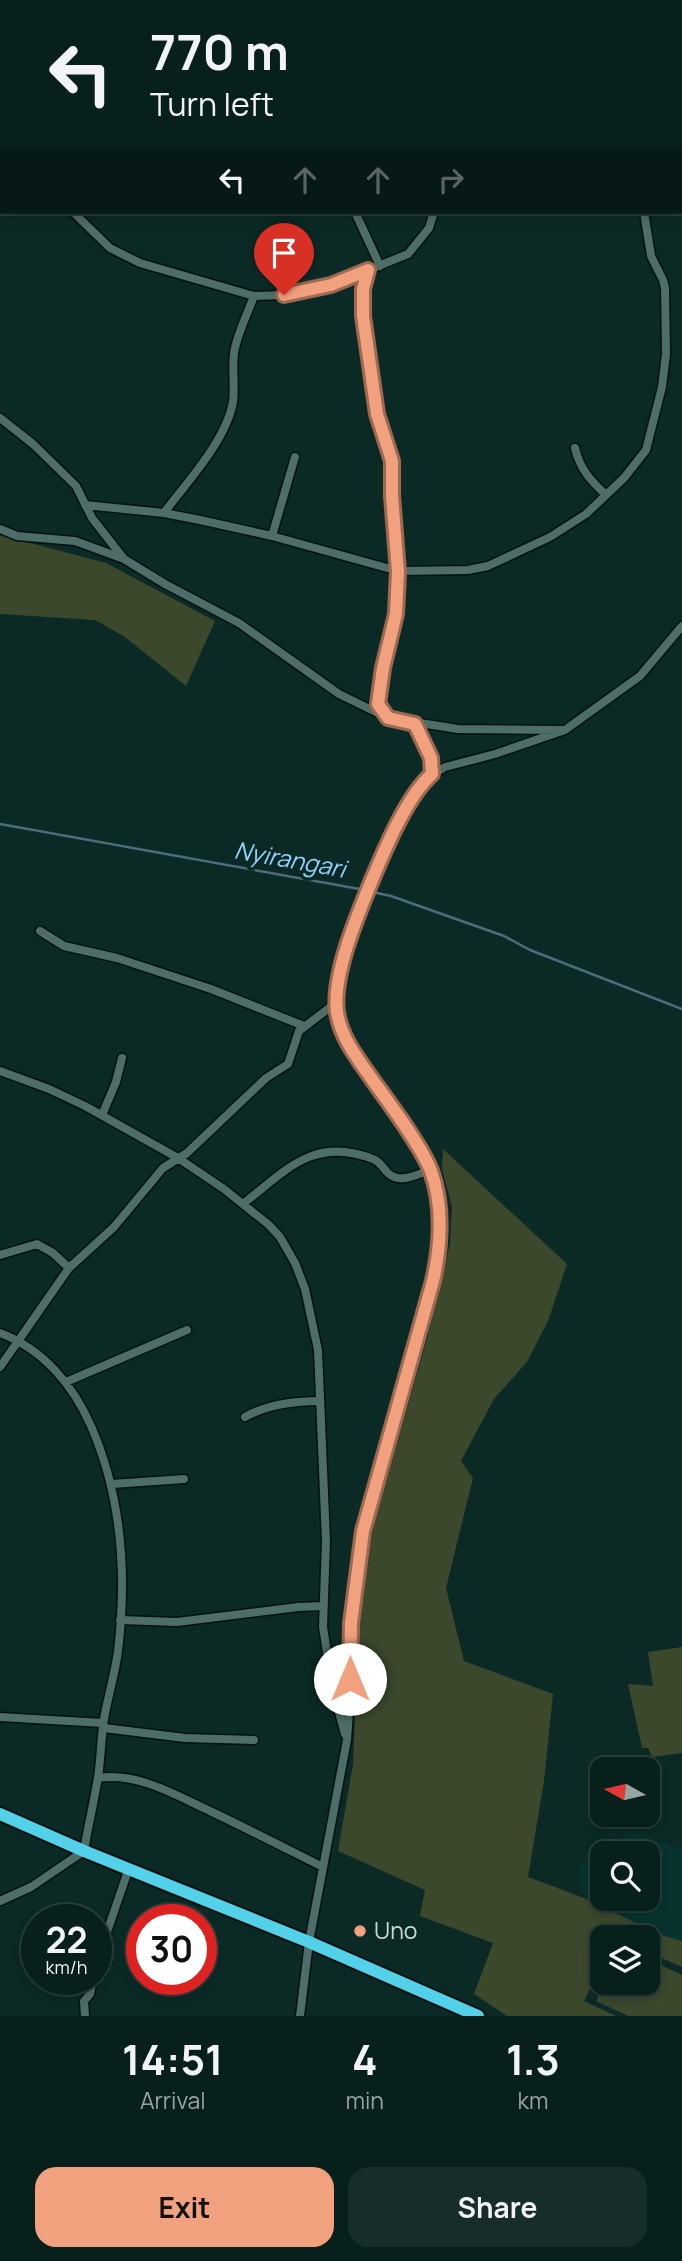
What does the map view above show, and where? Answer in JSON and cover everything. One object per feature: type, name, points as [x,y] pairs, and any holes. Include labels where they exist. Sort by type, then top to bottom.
[{"type":"highway","points":[[0,1814],[309,1942],[478,2016]]},
{"type":"street","points":[[75,214],[110,248],[140,263],[254,296],[284,295],[331,285],[408,254],[429,228],[433,214]]},
{"type":"street","points":[[356,214],[380,266]]},
{"type":"street","points":[[85,505],[164,513],[272,536],[398,572],[468,570],[488,566],[550,537],[586,514],[624,478],[646,450],[662,387],[666,354],[665,288],[650,256],[644,214]]},
{"type":"street","points":[[368,270],[363,289],[363,316],[377,414],[392,461],[398,572],[396,614],[377,697],[381,710],[388,718]]},
{"type":"street","points":[[164,513],[213,446],[225,424],[233,403],[237,341],[254,296]]},
{"type":"street","points":[[0,418],[33,444],[73,483],[92,518],[124,559]]},
{"type":"street","points":[[575,447],[579,464],[586,476],[606,495]]},
{"type":"street","points":[[272,536],[295,457]]},
{"type":"street","points":[[0,529],[17,536],[75,541],[124,559],[239,623],[340,694],[388,718],[458,729],[565,730]]},
{"type":"street","points":[[300,2016],[309,1942],[347,1740],[351,1623],[363,1531],[437,1262],[440,1215],[430,1170],[344,1038],[337,1002],[353,931],[374,875],[415,793],[432,774],[445,767],[505,751],[565,730],[639,676],[682,626]]},
{"type":"street","points":[[415,724],[431,758],[432,774]]},
{"type":"street","points":[[40,931],[64,946],[117,958],[211,989],[304,1026]]},
{"type":"street","points":[[0,1367],[69,1268],[114,1227],[155,1176],[201,1141],[266,1078],[288,1064],[296,1035],[337,1002]]},
{"type":"street","points":[[102,1115],[116,1082],[122,1058]]},
{"type":"street","points":[[0,1071],[49,1089],[178,1158],[243,1204],[280,1237],[301,1276],[318,1350],[326,1541],[323,1606],[327,1663],[347,1740]]},
{"type":"street","points":[[243,1204],[292,1166],[313,1154],[332,1150],[377,1160],[390,1175],[399,1179],[430,1170]]},
{"type":"street","points":[[0,1255],[37,1244],[53,1253],[69,1268]]},
{"type":"street","points":[[66,1382],[187,1330]]},
{"type":"street","points":[[0,1333],[39,1355],[66,1382],[80,1401],[106,1462],[121,1549],[118,1651],[85,1851],[31,1887],[0,1901]]},
{"type":"street","points":[[245,1417],[255,1411],[283,1403],[320,1401]]},
{"type":"street","points":[[111,1484],[184,1479]]},
{"type":"street","points":[[120,1620],[177,1622],[323,1606]]},
{"type":"street","points":[[0,1717],[104,1726],[185,1738],[254,1740]]},
{"type":"street","points":[[98,1778],[124,1777],[153,1786],[234,1822],[323,1867]]},
{"type":"street","points":[[112,1917],[129,1868]]},
{"type":"street","points":[[85,2016],[83,2001],[89,1995]]},
{"type":"shaded area","points":[[0,535],[106,563],[215,621],[186,686],[125,637],[95,620],[0,614]]},
{"type":"shaded area","points":[[443,1149],[567,1264],[548,1321],[527,1362],[494,1399],[461,1461],[473,1478],[446,1588],[464,1661],[553,1694],[544,1781],[528,1877],[590,1901],[590,1911],[611,1911],[640,1925],[590,1925],[590,1989],[584,2001],[616,2016],[507,2016],[474,1994],[493,1943],[420,1916],[425,1890],[338,1851],[353,1764],[359,1617],[373,1527],[427,1339],[450,1244],[452,1207],[442,1169]]},
{"type":"shaded area","points":[[682,1647],[682,1753],[652,1757],[648,1748],[642,1748],[628,1684],[653,1686],[648,1652]]},
{"type":"shaded area","points":[[635,1833],[658,1841],[614,1841]]},
{"type":"shaded area","points":[[660,1842],[682,1849],[682,1941],[660,1934],[660,1925],[640,1925],[611,1911],[660,1911]]},
{"type":"shaded area","points":[[590,1856],[590,1901],[584,1898],[580,1865]]},
{"type":"shaded area","points":[[660,1934],[682,1941],[682,1967],[660,1957]]},
{"type":"shaded area","points":[[660,1965],[682,1975],[682,2016],[628,2016],[596,2001],[599,1995],[660,1995]]},
{"type":"waterway","name":"Nyirangari","points":[[0,824],[365,890]]},
{"type":"waterway","name":"Nyirangari","points":[[372,892],[391,896],[504,936],[530,950],[682,1009]]},
{"type":"place","name":"Uno","points":[[360,1931]]},
{"type":"route","points":[[284,295],[331,285],[368,270],[363,289],[363,316],[377,414],[391,451],[398,572],[396,614],[377,697],[381,710],[388,718],[415,724],[431,758],[432,774],[422,782],[415,793],[374,875],[345,957],[337,1002],[344,1038],[430,1170],[440,1215],[433,1281],[363,1531],[351,1623],[350,1679]]}]
